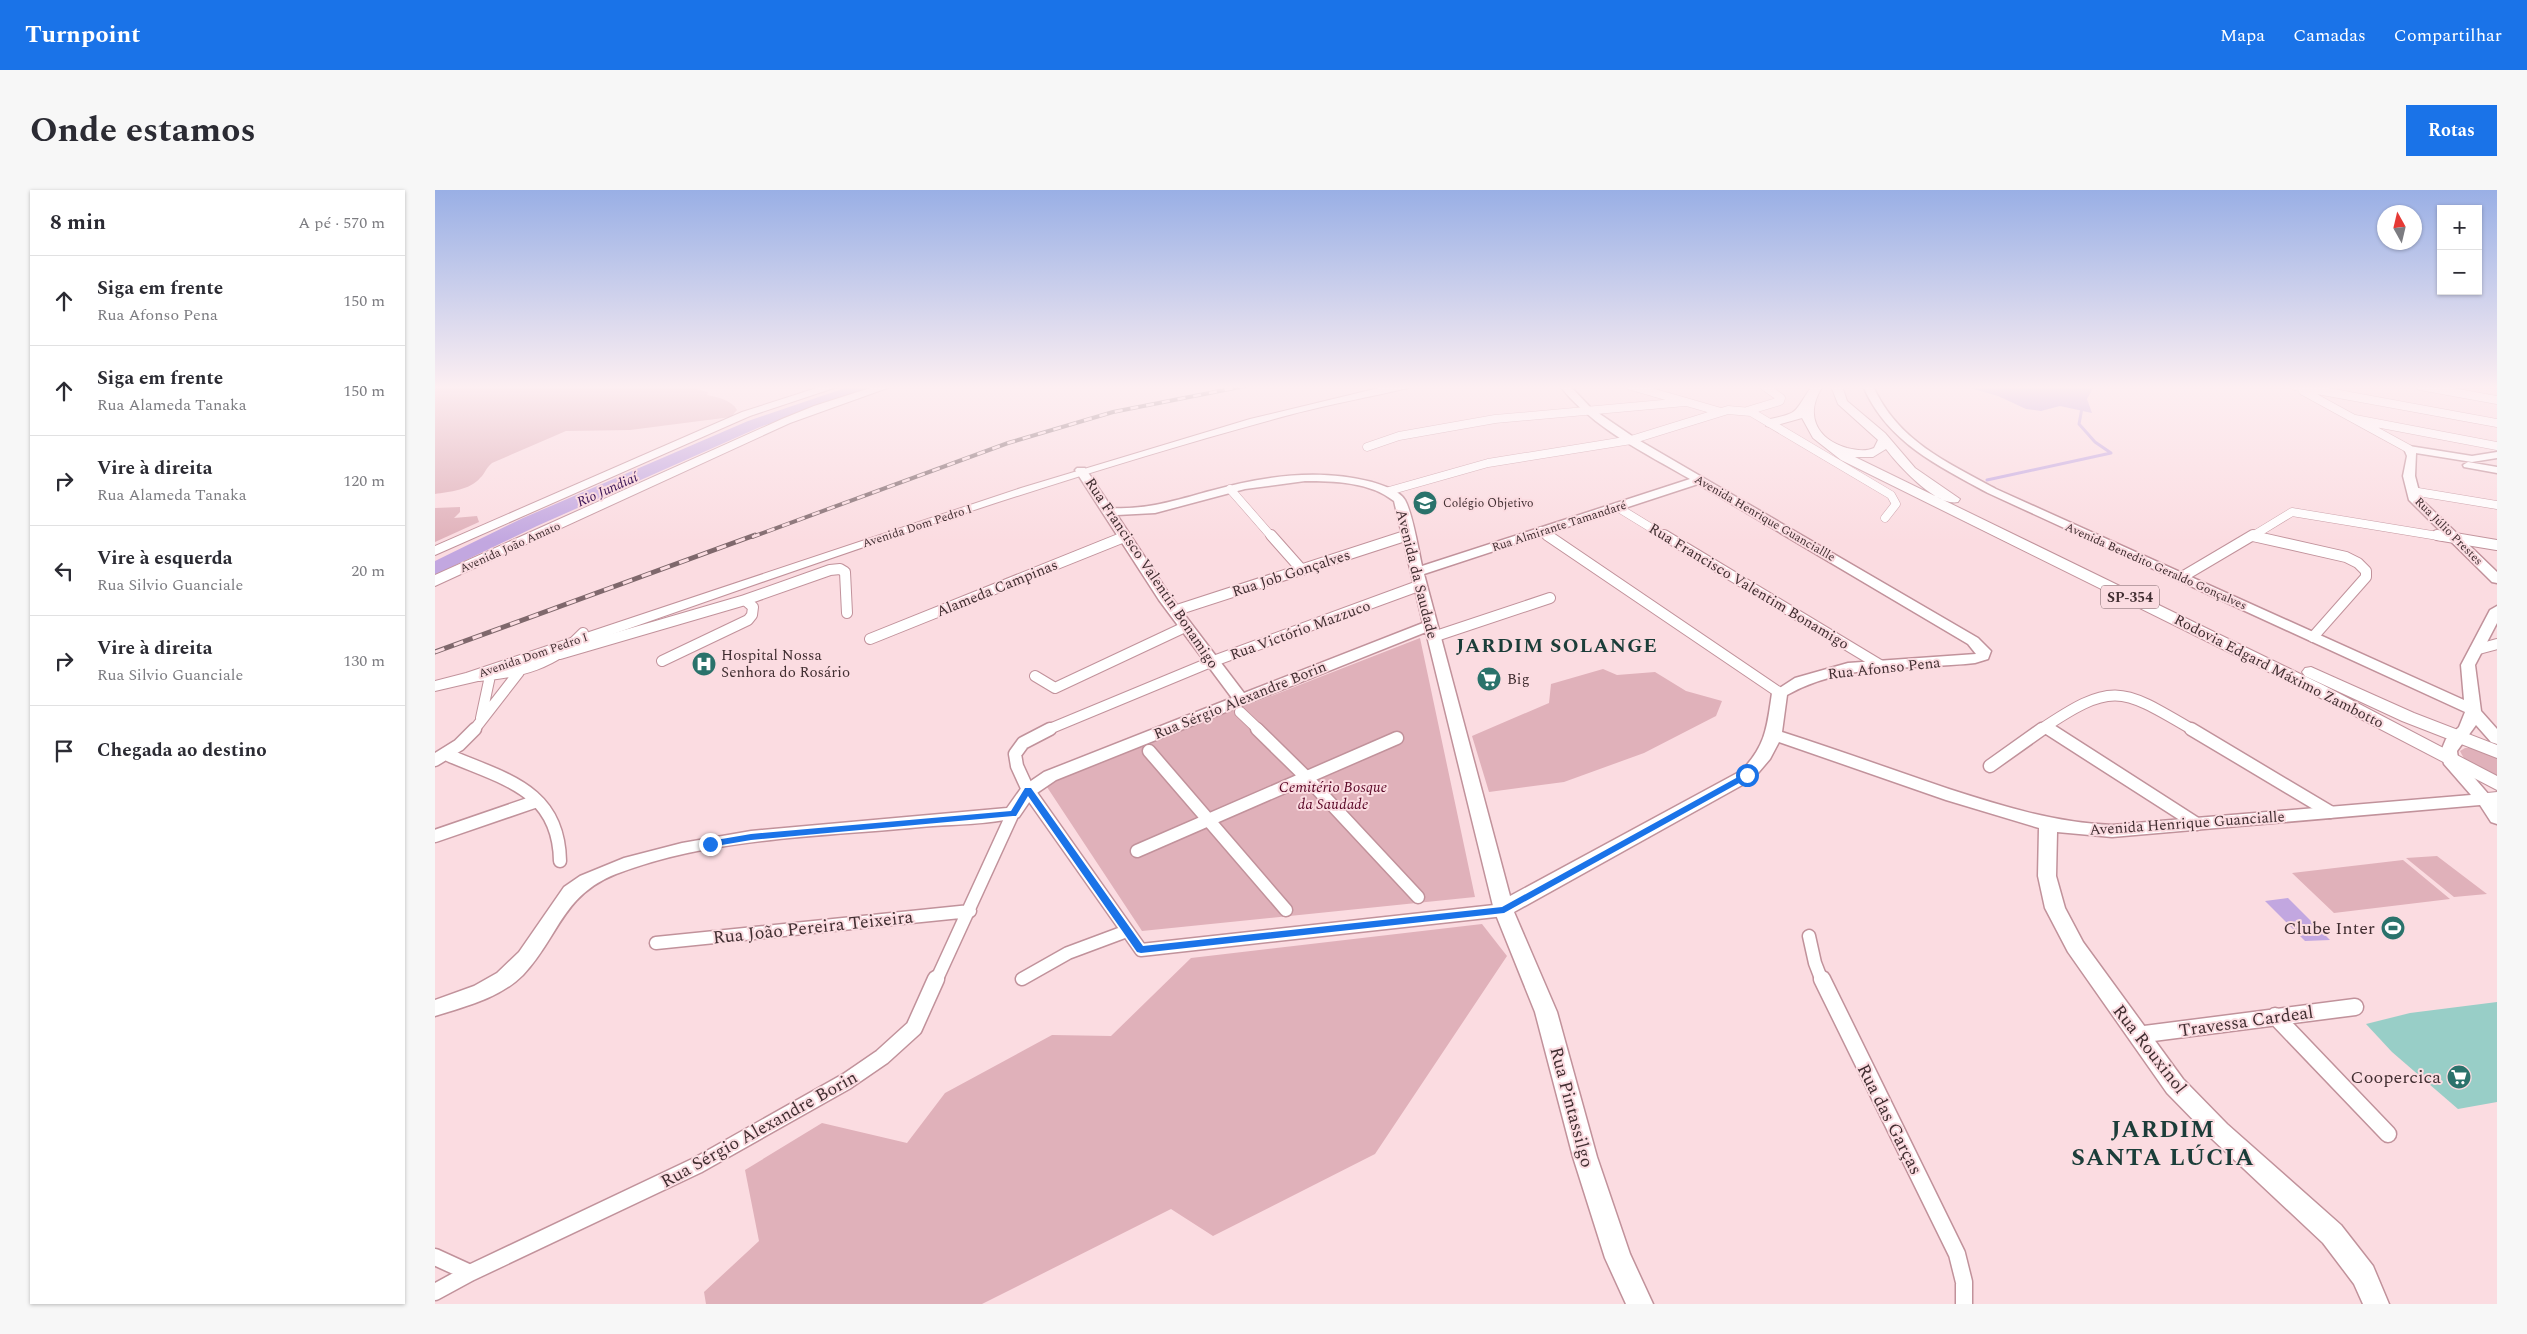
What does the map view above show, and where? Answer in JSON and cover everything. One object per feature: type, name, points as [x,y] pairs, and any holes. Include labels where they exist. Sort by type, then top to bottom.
[{"type":"main road","name":"Avenida João Amato","points":[[435,551],[690,438]]},
{"type":"main road","name":"Avenida João Amato","points":[[435,581],[749,438]]},
{"type":"main road","name":"Avenida Dom Pedro I","points":[[437,682],[472,677],[580,636],[1086,476],[1163,444],[1186,438]]},
{"type":"main road","points":[[1086,476],[1107,465],[1203,438]]},
{"type":"main road","name":"Rodovia Edgard Máximo Zambotto","points":[[1822,438],[1829,445],[1865,468],[2317,689],[2450,760]]},
{"type":"main road","name":"Rodovia Edgard Máximo Zambotto","points":[[1882,438],[1910,471],[1948,496],[2360,696],[2497,752]]},
{"type":"main road","points":[[1829,445],[1857,454],[1869,454],[1883,448],[1884,440]]},
{"type":"main road","points":[[2410,453],[2497,470]]},
{"type":"main road","points":[[1837,463],[1865,468]]},
{"type":"main road","name":"Avenida Dom Pedro I","points":[[437,682],[1061,479],[1086,476]]},
{"type":"main road","name":"Rua Júlio Prestes","points":[[2412,491],[2415,500],[2454,538]]},
{"type":"main road","name":"Rua Almirante Tamandaré","points":[[1417,572],[1541,531]]},
{"type":"street","points":[[1367,447],[1390,438]]},
{"type":"street","name":"Avenida Henrique Guanciallle","points":[[1628,438],[1973,641]]},
{"type":"street","points":[[1389,491],[1489,463],[1637,438]]},
{"type":"street","points":[[1794,438],[1895,499],[1896,504],[1885,518]]},
{"type":"street","name":"Avenida Benedito Geraldo Gonçalves","points":[[1910,438],[1949,467],[2000,495],[2472,710]]},
{"type":"street","points":[[2386,438],[2410,453],[2472,460],[2495,452]]},
{"type":"street","points":[[2436,438],[2495,452]]},
{"type":"street","points":[[2483,468],[2495,452]]},
{"type":"street","name":"Rua Júlio Prestes","points":[[2410,453],[2409,476],[2412,491]]},
{"type":"street","name":"Rua Francisco Valentin Bonamigo","points":[[1086,476],[1124,537],[1240,706]]},
{"type":"street","name":"Avenida da Saudade","points":[[1107,511],[1138,513],[1156,511],[1230,489],[1277,480],[1310,478],[1361,482],[1389,491],[1399,500],[1504,910]]},
{"type":"street","name":"Rua Almirante Tamandaré","points":[[1541,531],[1700,480]]},
{"type":"street","points":[[1230,489],[1302,570]]},
{"type":"street","points":[[2412,491],[2497,505]]},
{"type":"street","name":"Rua Francisco Valentim Bonamigo","points":[[1617,507],[1880,665]]},
{"type":"street","points":[[2182,577],[2253,536],[2285,514],[2302,512],[2497,545]]},
{"type":"street","points":[[1541,531],[1779,699],[1789,729],[1813,748]]},
{"type":"street","name":"Rua Job Gonçalves","points":[[1174,611],[1409,535]]},
{"type":"street","points":[[2253,536],[2346,557],[2358,563],[2366,572],[2366,577],[2313,637]]},
{"type":"street","name":"Alameda Campinas","points":[[870,639],[1124,537]]},
{"type":"street","name":"Rua Júlio Prestes","points":[[2454,538],[2497,580]]},
{"type":"street","points":[[472,677],[519,672],[560,654],[745,600],[830,570],[841,569],[845,572],[847,614]]},
{"type":"street","name":"Rua Victório Mazzuco","points":[[1028,790],[1017,766],[1015,754],[1023,742],[1040,733],[1211,662],[1421,586]]},
{"type":"street","points":[[1432,631],[1550,598]]},
{"type":"street","points":[[662,660],[748,620],[754,609],[745,600]]},
{"type":"street","points":[[2497,610],[2468,665],[2472,710],[2460,737],[2452,743],[2449,751],[2450,760],[2493,794],[2497,818]]},
{"type":"street","points":[[1035,676],[1055,688],[1185,627]]},
{"type":"street","name":"Rua Sérgio Alexandre Borin","points":[[1028,790],[1050,776],[1240,706],[1432,631]]},
{"type":"street","points":[[560,654],[580,636]]},
{"type":"street","name":"Rua Afonso Pena","points":[[1779,699],[1792,684],[1819,674],[1880,665],[1961,661],[1983,656],[1984,651],[1973,641]]},
{"type":"street","points":[[2475,650],[2497,644]]},
{"type":"street","points":[[435,760],[448,755],[480,722],[519,672]]},
{"type":"street","points":[[480,722],[490,676]]},
{"type":"street","points":[[1990,766],[2046,727],[2096,697],[2123,694],[2144,701],[2330,812]]},
{"type":"street","points":[[435,1008],[489,989],[505,981],[522,964],[571,892],[589,879],[611,869],[710,844],[751,837],[1013,814],[1028,790],[1141,950],[1504,910],[1514,902],[1747,775],[1761,762],[1775,735],[1779,699]]},
{"type":"street","points":[[1240,706],[1418,897]]},
{"type":"street","points":[[2472,710],[2497,739]]},
{"type":"street","points":[[2046,727],[2197,824]]},
{"type":"street","name":"Avenida Henrique Guancialle","points":[[1775,735],[1943,793],[2048,826],[2081,831],[2112,831],[2197,824],[2493,794]]},
{"type":"street","points":[[1137,851],[1397,738]]},
{"type":"street","points":[[1149,752],[1286,910]]},
{"type":"street","points":[[448,755],[517,786],[537,801],[549,813],[560,844],[561,860]]},
{"type":"street","points":[[435,836],[537,801]]},
{"type":"street","name":"Rua Sérgio Alexandre Borin","points":[[435,1292],[469,1273],[703,1163],[841,1087],[891,1051],[914,1028],[1013,814]]},
{"type":"street","name":"Rua Rouxinol","points":[[2048,826],[2047,876],[2055,908],[2075,947],[2175,1086],[2219,1131],[2332,1234],[2364,1275],[2376,1304]]},
{"type":"street","name":"Rua Pintassilgo","points":[[1504,910],[1546,1012],[1588,1166],[1618,1258],[1640,1304]]},
{"type":"street","name":"Rua João Pereira Teixeira","points":[[656,943],[969,912]]},
{"type":"street","points":[[1021,979],[1068,953],[1127,931]]},
{"type":"street","name":"Rua das Garças","points":[[1809,936],[1815,963],[1828,995],[1957,1254],[1963,1282],[1964,1304]]},
{"type":"street","name":"Travessa Cardeal","points":[[2137,1035],[2355,1007]]},
{"type":"street","points":[[2275,1016],[2388,1134]]},
{"type":"street","points":[[435,1257],[469,1273]]},
{"type":"green space","points":[[435,438],[550,438],[492,463],[482,476],[471,485],[459,490],[435,494]]},
{"type":"green space","points":[[460,507],[460,512],[454,518],[477,516],[479,522],[435,542],[435,508]]},
{"type":"green space","name":"Cemitério Bosque da Saudade","points":[[1420,638],[1475,897],[1142,931],[1045,784]]},
{"type":"green space","points":[[1603,669],[1617,675],[1655,672],[1686,691],[1722,701],[1716,716],[1644,753],[1564,782],[1489,792],[1472,736],[1549,703],[1551,684]]},
{"type":"green space","points":[[2465,748],[2473,748],[2497,756],[2497,780],[2475,769],[2463,757],[2460,751]]},
{"type":"green space","points":[[2437,856],[2487,894],[2454,897],[2406,858]]},
{"type":"green space","points":[[2403,860],[2450,899],[2334,913],[2292,873]]},
{"type":"green space","points":[[1482,924],[1507,956],[1375,1154],[1213,1236],[1171,1209],[982,1304],[706,1304],[704,1292],[759,1241],[745,1170],[822,1123],[907,1143],[945,1093],[1052,1035],[1111,1036],[1191,958]]},
{"type":"shaded area","points":[[2288,898],[2330,940],[2305,941],[2265,901]]},
{"type":"building","name":"Coopercica","points":[[2497,1002],[2497,1102],[2458,1109],[2392,1052],[2366,1024],[2410,1013]]},
{"type":"waterway","name":"Rio Jundiaí","points":[[435,569],[530,522],[722,438]]},
{"type":"waterway","points":[[1987,480],[2111,453],[2091,438]]},
{"type":"railway","points":[[752,537],[1025,438]]},
{"type":"railway","points":[[435,652],[755,535]]},
{"type":"place","name":"Colégio Objetivo","points":[[1425,503]]},
{"type":"place","name":"Hospital Nossa Senhora do Rosário","points":[[704,664]]},
{"type":"place","name":"Big","points":[[1489,679]]},
{"type":"place","name":"Clube Inter","points":[[2393,928]]},
{"type":"place","name":"Coopercica","points":[[2459,1077]]},
{"type":"district","name":"JARDIM SOLANGE","points":[[1557,645]]},
{"type":"district","name":"JARDIM SANTA LÚCIA","points":[[2163,1143]]},
{"type":"route","points":[[710,844],[751,837],[1013,814],[1019,801],[1028,790],[1141,950],[1504,910],[1514,902],[1747,775]]}]
